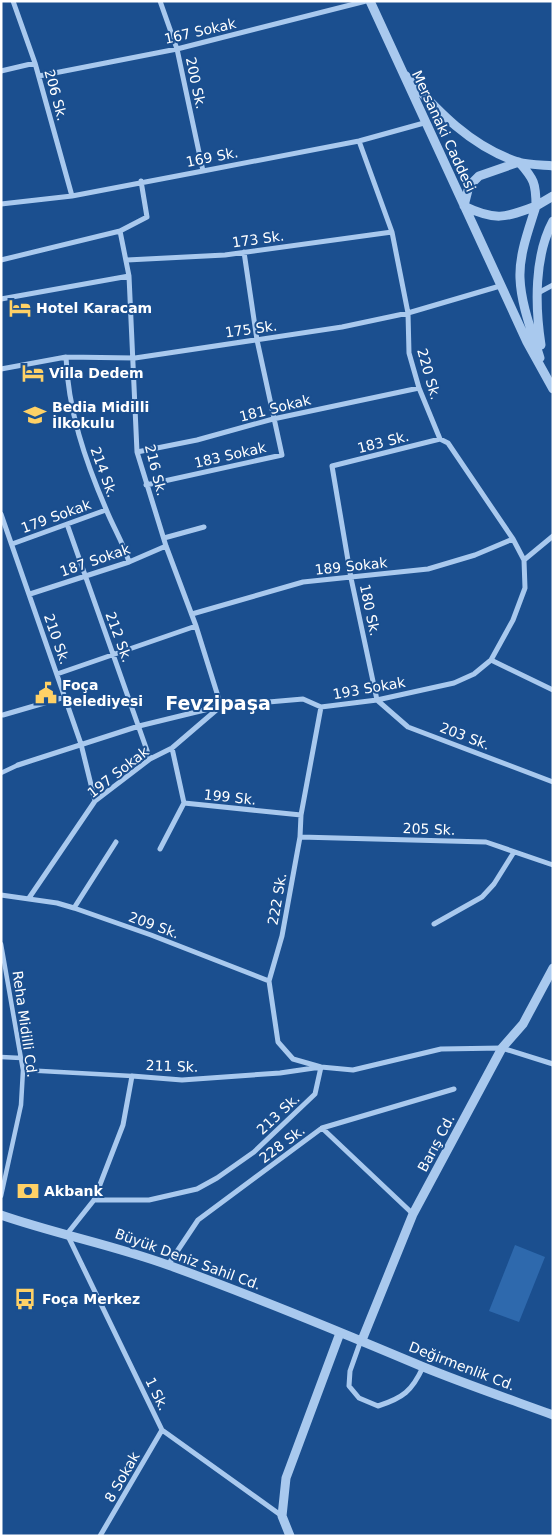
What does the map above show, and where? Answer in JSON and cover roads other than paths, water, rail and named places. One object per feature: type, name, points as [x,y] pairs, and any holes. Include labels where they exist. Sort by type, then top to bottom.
[{"type":"street","name":"206 Sk.","points":[[13,1],[39,76],[72,196]]},
{"type":"street","name":"200 Sk.","points":[[160,1],[177,49],[203,171]]},
{"type":"street","name":"167 Sokak","points":[[39,76],[177,49],[366,1]]},
{"type":"street","points":[[370,1],[400,70]]},
{"type":"street","points":[[1,71],[35,63]]},
{"type":"street","name":"Mersanaki Caddesi","points":[[400,70],[500,286],[527,342],[553,389]]},
{"type":"street","name":"Mersanaki Caddesi","points":[[400,70],[446,120],[479,143],[519,162],[553,166]]},
{"type":"street","name":"169 Sk.","points":[[1,204],[72,196],[142,181],[203,171],[359,141],[424,123]]},
{"type":"street","name":"220 Sk.","points":[[359,141],[392,232],[408,312],[409,353],[419,388],[440,439],[448,443],[513,539],[524,560]]},
{"type":"street","points":[[536,206],[536,187],[533,179],[519,162],[479,176],[469,186],[464,206],[485,216],[500,218],[536,206],[553,196]]},
{"type":"street","points":[[1,260],[120,232],[147,217],[142,181]]},
{"type":"street","name":"Mersanaki Caddesi","points":[[536,206],[524,249],[520,277],[523,297],[544,372]]},
{"type":"street","points":[[544,372],[539,333],[538,293],[540,261],[546,233],[553,221]]},
{"type":"street","name":"216 Sk.","points":[[120,232],[129,276],[137,452],[166,546],[192,614],[221,706]]},
{"type":"street","name":"173 Sk.","points":[[127,260],[186,258],[244,252],[392,232]]},
{"type":"street","points":[[244,252],[257,340],[273,419]]},
{"type":"street","points":[[1,299],[129,276]]},
{"type":"street","points":[[538,293],[553,285]]},
{"type":"street","name":"175 Sk.","points":[[1,369],[66,357],[134,358],[342,327],[408,312],[500,286]]},
{"type":"street","name":"214 Sk.","points":[[66,357],[67,383],[74,421],[106,510],[122,539],[129,562]]},
{"type":"street","name":"181 Sokak","points":[[137,452],[197,440],[273,419],[419,388]]},
{"type":"street","name":"183 Sokak","points":[[146,485],[282,455],[273,419]]},
{"type":"street","name":"183 Sk.","points":[[332,466],[440,439]]},
{"type":"street","name":"180 Sk.","points":[[332,466],[351,578],[377,700]]},
{"type":"street","name":"179 Sokak","points":[[12,544],[106,510]]},
{"type":"street","name":"210 Sk.","points":[[1,514],[81,744],[95,801]]},
{"type":"street","name":"212 Sk.","points":[[67,524],[150,759]]},
{"type":"street","points":[[164,538],[204,528]]},
{"type":"street","points":[[524,560],[553,536]]},
{"type":"street","name":"189 Sokak","points":[[192,614],[303,582],[428,568],[475,555],[513,539]]},
{"type":"street","name":"187 Sokak","points":[[30,594],[129,562],[166,546]]},
{"type":"street","name":"193 Sokak","points":[[18,766],[139,726],[221,706],[303,699],[321,708],[377,700],[454,683],[474,674],[491,660],[513,620],[525,588],[524,560]]},
{"type":"street","points":[[56,674],[196,626]]},
{"type":"street","points":[[491,660],[553,690]]},
{"type":"street","points":[[3,715],[64,697]]},
{"type":"street","name":"203 Sk.","points":[[377,700],[408,727],[553,782]]},
{"type":"street","name":"197 Sokak","points":[[30,898],[95,801],[150,759],[172,748],[221,706]]},
{"type":"street","name":"222 Sk.","points":[[321,708],[301,815],[300,837],[282,936],[269,981],[278,1042],[293,1059],[321,1067]]},
{"type":"street","name":"199 Sk.","points":[[172,748],[184,803],[301,815]]},
{"type":"street","points":[[1,773],[18,766]]},
{"type":"street","points":[[160,849],[184,803]]},
{"type":"street","name":"205 Sk.","points":[[300,837],[486,842],[553,865]]},
{"type":"street","points":[[74,908],[116,842]]},
{"type":"street","points":[[434,924],[482,897],[494,884],[514,852]]},
{"type":"street","name":"209 Sk.","points":[[1,895],[30,898],[74,908],[151,935],[269,981]]},
{"type":"street","name":"Reha Midilli Cd.","points":[[1,944],[23,1070],[21,1105],[1,1196]]},
{"type":"street","name":"Barış Cd.","points":[[362,1340],[413,1214],[502,1048],[523,1024],[553,968]]},
{"type":"street","points":[[321,1067],[353,1070],[441,1049],[502,1048],[553,1064]]},
{"type":"street","points":[[1,1057],[21,1058]]},
{"type":"street","name":"211 Sk.","points":[[23,1070],[182,1080],[280,1073],[321,1067]]},
{"type":"street","name":"213 Sk.","points":[[94,1200],[150,1200],[197,1189],[218,1178],[254,1152],[315,1094],[321,1067]]},
{"type":"street","points":[[67,1234],[94,1200],[124,1125],[132,1076]]},
{"type":"street","points":[[322,1128],[454,1089]]},
{"type":"street","name":"228 Sk.","points":[[168,1265],[198,1220],[322,1128],[413,1214]]},
{"type":"street","name":"Büyük Deniz Sahil Cd.","points":[[1,1216],[54,1233],[67,1234],[98,1242],[168,1265],[362,1340]]},
{"type":"street","name":"1 Sk.","points":[[67,1234],[162,1430],[282,1516]]},
{"type":"street","points":[[290,1536],[282,1516],[286,1478],[340,1333]]},
{"type":"street","points":[[362,1340],[350,1371],[349,1386],[359,1398],[378,1406],[395,1401],[408,1392],[416,1383],[423,1367]]},
{"type":"street","name":"Değirmenlik Cd.","points":[[362,1340],[423,1367],[553,1415]]},
{"type":"street","name":"8 Sokak","points":[[100,1536],[162,1430]]},
{"type":"place","name":"Hotel Karacam","points":[[20,308]]},
{"type":"place","name":"Villa Dedem","points":[[33,373]]},
{"type":"place","name":"Bedia Midilli İlkokulu","points":[[35,415]]},
{"type":"place","name":"Foça Belediyesi","points":[[46,693]]},
{"type":"place","name":"Akbank","points":[[28,1191]]},
{"type":"place","name":"Foça Merkez","points":[[25,1299]]},
{"type":"district","name":"Fevzipaşa","points":[[218,703]]}]
